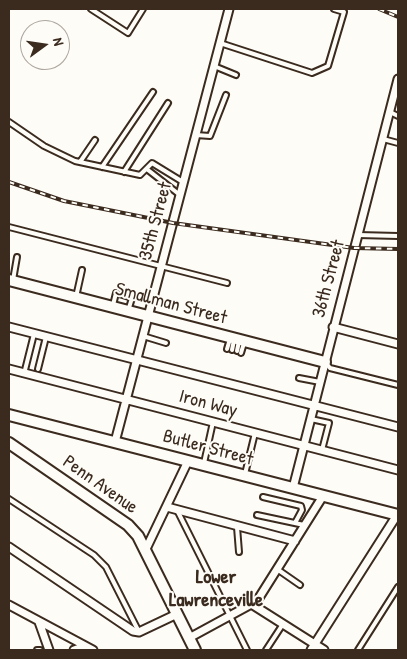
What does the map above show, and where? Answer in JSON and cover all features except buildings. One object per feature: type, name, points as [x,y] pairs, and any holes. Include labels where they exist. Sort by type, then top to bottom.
[{"type":"main road","name":"Smallman Street","points":[[11,280],[30,289],[76,297],[105,307],[128,311],[325,362]]},
{"type":"main road","name":"Butler Street","points":[[9,415],[398,515]]},
{"type":"main road","name":"Penn Avenue","points":[[9,443],[128,525],[138,536],[195,650]]},
{"type":"street","name":"35th Street","points":[[115,442],[230,9]]},
{"type":"street","name":"36th Street","points":[[293,488],[398,79]]},
{"type":"street","points":[[9,327],[398,427]]},
{"type":"street","points":[[333,328],[398,344]]},
{"type":"street","name":"Iron Way","points":[[9,369],[398,470]]},
{"type":"street","points":[[146,549],[188,461]]},
{"type":"street","points":[[189,638],[253,605],[323,496]]},
{"type":"street","points":[[167,506],[236,527],[295,541]]},
{"type":"street","points":[[313,647],[398,515]]},
{"type":"street","points":[[9,547],[133,630],[139,632],[177,614]]},
{"type":"street","points":[[253,605],[283,624],[313,647],[324,650]]},
{"type":"street","points":[[9,606],[93,650]]},
{"type":"street","points":[[39,622],[49,650]]},
{"type":"street","points":[[74,650],[85,646]]},
{"type":"lane","points":[[91,9],[128,33],[143,9]]},
{"type":"lane","points":[[220,43],[312,73],[328,66],[344,12],[334,9]]},
{"type":"lane","points":[[214,66],[236,75]]},
{"type":"lane","points":[[102,167],[152,92]]},
{"type":"lane","points":[[196,135],[210,136],[226,95]]},
{"type":"lane","points":[[124,172],[168,103]]},
{"type":"lane","points":[[390,112],[398,116]]},
{"type":"lane","points":[[9,122],[44,146],[80,162],[140,175],[148,170],[152,163],[183,182]]},
{"type":"lane","points":[[382,139],[398,144]]},
{"type":"lane","points":[[80,162],[95,140]]},
{"type":"lane","points":[[148,170],[180,196]]},
{"type":"lane","points":[[9,227],[161,268],[227,283]]},
{"type":"lane","points":[[358,235],[398,236]]},
{"type":"lane","points":[[11,280],[17,258]]},
{"type":"lane","points":[[76,297],[82,270]]},
{"type":"lane","points":[[24,374],[34,334]]},
{"type":"lane","points":[[143,336],[166,343]]},
{"type":"lane","points":[[38,369],[46,337]]},
{"type":"lane","points":[[237,339],[234,351],[237,339]]},
{"type":"lane","points":[[325,362],[330,368],[398,385]]},
{"type":"lane","points":[[299,378],[320,382]]},
{"type":"lane","points":[[311,419],[329,423],[322,450]]},
{"type":"lane","points":[[203,465],[213,422]]},
{"type":"lane","points":[[245,476],[255,433]]},
{"type":"lane","points":[[263,497],[301,506],[302,510],[296,523]]},
{"type":"lane","points":[[9,499],[94,555],[106,567],[139,632]]},
{"type":"lane","points":[[177,510],[247,650]]},
{"type":"lane","points":[[257,516],[306,525]]},
{"type":"lane","points":[[236,527],[238,552]]},
{"type":"lane","points":[[277,569],[300,585]]},
{"type":"lane","points":[[358,650],[398,586]]},
{"type":"lane","points":[[266,650],[283,624]]},
{"type":"railway","points":[[379,9],[398,17]]},
{"type":"railway","points":[[9,182],[64,201],[173,223],[354,248],[398,249]]},
{"type":"district","name":"Lower Lawrenceville","points":[[216,590]]}]
